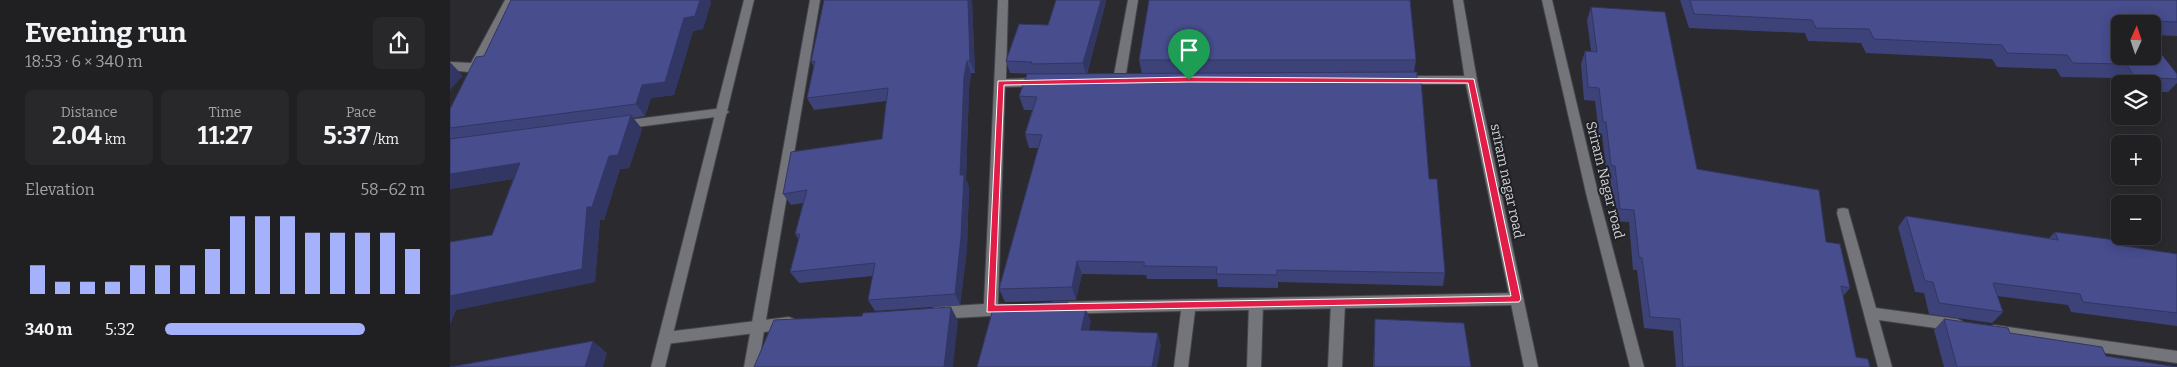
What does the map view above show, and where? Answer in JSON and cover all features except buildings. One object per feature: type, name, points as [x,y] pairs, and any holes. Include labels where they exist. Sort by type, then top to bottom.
[{"type":"street","points":[[467,85],[510,0]]},
{"type":"street","points":[[658,367],[749,0]]},
{"type":"street","points":[[751,367],[815,0]]},
{"type":"street","points":[[991,309],[1004,0]]},
{"type":"street","points":[[1119,80],[1133,0]]},
{"type":"street","name":"sriram nagar road","points":[[1458,0],[1471,80],[1531,367]]},
{"type":"street","name":"Sriram Nagar road","points":[[1546,0],[1592,193],[1637,367]]},
{"type":"street","points":[[450,66],[474,68]]},
{"type":"street","points":[[1393,80],[1471,80]]},
{"type":"street","points":[[1000,83],[1050,82]]},
{"type":"street","points":[[606,128],[722,112]]},
{"type":"street","points":[[1843,213],[1885,367]]},
{"type":"street","points":[[1040,308],[1516,299]]},
{"type":"street","points":[[1335,367],[1338,303]]},
{"type":"street","points":[[1254,367],[1256,304]]},
{"type":"street","points":[[1181,367],[1189,306]]},
{"type":"street","points":[[923,314],[1020,308]]},
{"type":"street","points":[[1871,313],[2177,357]]},
{"type":"street","points":[[666,338],[806,322]]},
{"type":"route","points":[[1189,80],[1471,80],[1516,299],[991,309],[1000,83],[1189,80]]}]
